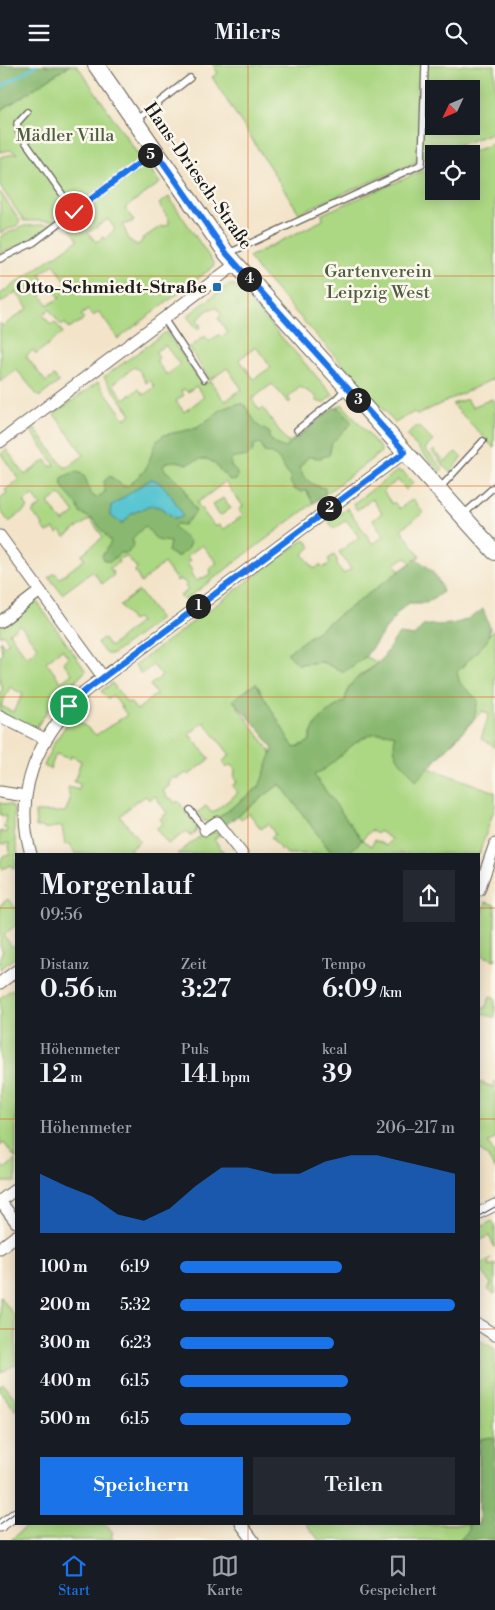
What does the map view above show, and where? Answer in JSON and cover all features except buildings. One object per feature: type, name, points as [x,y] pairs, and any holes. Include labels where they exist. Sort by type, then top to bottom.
[{"type":"main road","name":"Hans-Driesch-Straße","points":[[96,65],[232,259],[495,552]]},
{"type":"street","points":[[0,442],[164,319],[232,259]]},
{"type":"street","points":[[31,853],[25,822],[25,796],[33,767],[45,739],[69,706],[103,677],[405,452]]},
{"type":"street","points":[[0,536],[103,677]]},
{"type":"street","points":[[0,621],[40,591]]},
{"type":"street","points":[[0,716],[45,739]]},
{"type":"street","points":[[0,792],[25,796]]},
{"type":"street","points":[[206,830],[217,822],[241,853]]},
{"type":"street","points":[[480,887],[495,844]]},
{"type":"street","points":[[0,983],[15,972]]},
{"type":"street","points":[[15,1190],[0,1201],[15,1222]]},
{"type":"street","points":[[480,1212],[495,1205]]},
{"type":"street","points":[[0,1248],[15,1237]]},
{"type":"street","points":[[480,1326],[495,1335]]},
{"type":"street","points":[[0,1526],[15,1515]]},
{"type":"street","points":[[242,1525],[253,1540]]},
{"type":"lane","points":[[232,259],[422,164],[425,65]]},
{"type":"lane","points":[[134,121],[190,78]]},
{"type":"lane","points":[[27,112],[17,123],[19,133],[74,212]]},
{"type":"lane","points":[[0,259],[33,243],[155,151]]},
{"type":"lane","points":[[164,319],[204,379]]},
{"type":"lane","points":[[297,430],[336,399],[346,387]]},
{"type":"lane","points":[[439,489],[482,441]]},
{"type":"lane","points":[[462,516],[495,486]]},
{"type":"lane","points":[[190,810],[206,830]]},
{"type":"green space","points":[[0,65],[70,65],[0,111]]},
{"type":"green space","name":"Mädler Villa","points":[[70,65],[77,65],[144,163],[146,163],[160,183],[125,208],[134,221],[123,225],[129,240],[137,245],[142,242],[142,239],[161,226],[169,224],[169,220],[159,204],[169,197],[214,264],[213,267],[118,339],[99,312],[93,316],[88,310],[81,315],[84,319],[69,329],[65,323],[62,326],[49,309],[43,315],[51,325],[55,322],[63,333],[36,354],[33,350],[26,356],[46,382],[54,376],[59,382],[39,397],[17,370],[0,382],[0,323],[3,326],[28,308],[16,292],[0,303],[0,294],[78,240],[62,217],[56,221],[24,221],[0,186],[0,157],[17,153],[10,150],[0,152],[0,111]],"holes":[[[108,219],[115,229],[105,239],[103,237],[96,242],[88,233]],[[54,264],[67,283],[55,291],[60,298],[48,305],[36,288],[44,281],[40,274]]]},
{"type":"green space","points":[[213,65],[495,65],[495,132],[459,145],[425,145],[425,158],[299,213],[212,77],[218,73]]},
{"type":"green space","name":"Gartenverein Leipzig West","points":[[495,143],[495,378],[417,415],[414,412],[395,423],[256,268],[249,257],[323,220],[322,214],[425,170],[425,200],[480,200],[480,149]]},
{"type":"green space","points":[[0,192],[20,221],[18,225],[0,233]]},
{"type":"green space","points":[[54,224],[23,244],[0,254],[1,236],[24,226]]},
{"type":"green space","points":[[228,285],[235,285],[333,395],[323,403],[317,401],[316,396],[300,387],[288,398],[291,401],[289,403],[272,384],[252,399],[259,410],[263,408],[288,443],[342,404],[381,449],[381,452],[184,601],[180,596],[188,590],[185,586],[187,584],[180,579],[177,581],[164,563],[141,583],[135,571],[137,568],[126,556],[118,559],[119,562],[110,568],[114,575],[102,584],[93,571],[62,594],[49,577],[55,573],[60,578],[85,559],[82,554],[103,537],[90,519],[65,537],[61,531],[57,534],[54,529],[47,533],[42,527],[43,525],[32,513],[41,505],[33,495],[24,502],[28,508],[9,522],[0,510],[0,498],[7,493],[5,490],[19,480],[1,454],[6,449],[25,475],[46,460],[51,467],[55,465],[31,431],[35,429],[64,467],[68,467],[84,455],[54,414],[98,382],[125,419],[131,414],[104,377],[166,332],[203,385],[210,381],[225,401],[242,389],[227,368],[210,380],[189,348],[205,336],[209,341],[219,335],[222,337],[228,333],[218,318],[222,315],[216,307],[208,310],[197,320],[201,327],[197,329],[187,316]],"holes":[[[165,345],[180,365],[167,375],[156,361],[159,358],[155,352]],[[256,347],[271,367],[254,379],[239,359]],[[134,367],[140,371],[146,383],[150,380],[155,387],[144,395],[139,389],[124,399],[113,384]],[[196,386],[204,397],[184,412],[176,401],[184,395],[181,391],[184,389],[188,392]],[[225,482],[243,506],[239,510],[243,515],[223,530],[219,525],[215,527],[197,503]],[[60,494],[75,513],[63,522],[48,503]],[[202,545],[217,563],[210,568],[211,574],[196,581],[187,563],[190,561],[187,556]]]},
{"type":"green space","points":[[467,399],[472,407],[492,399],[495,404],[494,448],[452,404]]},
{"type":"green space","points":[[237,404],[244,404],[258,426],[269,432],[269,438],[277,445],[285,448],[333,408],[340,408],[352,423],[332,443],[329,455],[320,458],[308,457],[299,468],[309,482],[325,488],[325,494],[313,503],[306,490],[302,492],[294,489],[290,482],[291,477],[278,458],[264,452],[260,443],[254,445],[252,453],[249,455],[231,459],[231,467],[237,474],[236,480],[231,481],[208,460],[196,460],[187,464],[177,461],[167,462],[163,466],[165,470],[185,487],[186,493],[196,512],[184,525],[177,524],[174,527],[190,542],[187,550],[177,557],[168,552],[170,542],[157,540],[145,526],[132,539],[134,544],[128,553],[120,553],[110,562],[104,560],[102,556],[111,542],[94,520],[80,513],[76,503],[65,491],[62,478],[76,472],[80,473],[86,480],[92,495],[97,498],[105,492],[104,481],[110,476],[123,486],[128,486],[145,470],[157,441],[164,435],[197,428],[222,409]]},
{"type":"green space","points":[[415,427],[419,427],[433,441],[425,449],[443,469],[440,472],[407,436]]},
{"type":"green space","points":[[434,450],[445,462],[456,452],[462,458],[450,473],[432,452]]},
{"type":"green space","points":[[397,471],[403,472],[413,483],[406,490],[398,480],[383,491],[392,504],[394,502],[399,509],[413,499],[423,513],[401,529],[420,556],[411,563],[405,557],[395,564],[400,571],[288,653],[298,664],[322,662],[344,671],[365,657],[379,663],[357,678],[349,688],[345,701],[317,722],[309,742],[293,748],[281,728],[233,700],[283,769],[218,818],[210,822],[204,821],[198,812],[206,806],[212,813],[238,793],[232,786],[237,782],[234,778],[235,770],[231,765],[226,768],[222,762],[230,755],[204,722],[189,734],[210,759],[189,775],[186,773],[178,779],[176,777],[168,782],[170,785],[163,791],[175,803],[178,801],[197,826],[196,832],[190,836],[187,831],[168,844],[156,829],[163,823],[160,819],[167,813],[155,796],[149,800],[146,796],[137,800],[120,816],[140,841],[130,849],[132,853],[74,853],[70,844],[65,845],[62,826],[44,829],[43,827],[36,827],[35,812],[65,812],[70,801],[68,787],[79,790],[80,784],[74,782],[81,761],[71,756],[70,759],[56,754],[50,769],[44,766],[53,744],[73,716],[96,735],[127,715],[113,695],[108,699],[101,691],[112,683],[127,703],[130,702],[137,710],[156,694],[150,685],[162,676],[153,665],[141,674],[135,665],[305,539],[311,547],[303,554],[314,569],[320,565],[323,568],[330,563],[328,559],[334,555],[337,565],[344,574],[351,569],[339,552],[359,537],[346,520],[334,529],[329,522],[347,508],[373,544],[384,536],[373,520],[382,513],[372,499],[357,510],[353,504]]},
{"type":"green space","points":[[223,498],[231,508],[220,516],[212,505]]},
{"type":"green space","points":[[416,559],[426,565],[433,573],[443,592],[426,603],[409,603],[399,611],[365,657],[344,672],[322,662],[298,664],[287,653]]},
{"type":"green space","points":[[139,591],[160,619],[113,654],[106,654],[97,643],[103,638],[110,647],[140,622],[137,618],[132,621],[120,605]]},
{"type":"green space","points":[[35,599],[86,671],[55,700],[35,729],[0,712],[0,694],[3,687],[0,684],[0,655],[2,653],[0,640],[4,646],[9,642],[3,634],[0,636],[0,626]],"holes":[[[20,625],[37,647],[27,657],[9,633]],[[62,649],[69,658],[63,662],[72,674],[61,682],[46,662]],[[10,687],[23,694],[13,712],[1,706]]]},
{"type":"green space","points":[[483,609],[490,628],[487,641],[457,672],[460,683],[478,700],[474,719],[416,781],[397,756],[394,744],[395,735],[382,733],[361,739],[325,769],[314,775],[362,840],[349,853],[333,853],[330,851],[280,784],[224,826],[218,818],[259,787],[273,749],[260,730],[233,700],[256,683],[294,748],[309,742],[317,722],[345,701],[353,682],[381,660],[399,634],[414,636],[424,625],[455,623]]},
{"type":"green space","points":[[495,630],[495,748],[490,743],[481,739],[489,714],[482,711],[429,768],[495,792],[495,807],[479,853],[348,853],[311,771]],"holes":[[[371,830],[377,834],[379,831],[391,839],[386,846],[375,840],[371,846],[362,840]]]},
{"type":"green space","points":[[280,784],[333,853],[286,853],[283,849],[281,850],[271,837],[275,834],[268,824],[261,829],[249,813],[241,819],[238,815]]},
{"type":"green space","points":[[0,803],[11,805],[14,809],[14,833],[18,853],[15,853],[14,869],[12,865],[2,869],[0,863],[3,856],[10,855],[9,843],[0,845],[0,831],[6,833],[7,829],[4,828],[6,816],[0,815]]},
{"type":"green space","points":[[207,831],[221,834],[214,839],[224,853],[178,853]]},
{"type":"green space","points":[[8,899],[15,907],[15,926],[4,935],[12,947],[15,945],[15,958],[0,969],[0,956],[3,951],[0,946],[0,905]]},
{"type":"green space","points":[[486,902],[495,905],[495,960],[480,954],[480,919]]},
{"type":"green space","points":[[12,989],[15,993],[15,1158],[4,1143],[0,1146],[0,998]]},
{"type":"green space","points":[[490,996],[495,998],[495,1018],[480,1012],[480,1006],[485,1009]]},
{"type":"green space","points":[[495,1081],[495,1139],[488,1143],[495,1155],[495,1170],[487,1156],[480,1151],[480,1082],[493,1087]]},
{"type":"green space","points":[[15,1161],[15,1182],[2,1182],[0,1179],[0,1163],[4,1169]]},
{"type":"green space","points":[[492,1221],[495,1226],[495,1248],[489,1236],[480,1240],[480,1227]]},
{"type":"green space","points":[[491,1258],[488,1262],[490,1266],[495,1263],[495,1294],[488,1290],[491,1284],[480,1268],[480,1264]]},
{"type":"green space","points":[[0,1296],[15,1317],[15,1366],[1,1373]]},
{"type":"green space","points":[[480,1341],[495,1349],[495,1442],[480,1463]]},
{"type":"green space","points":[[3,1384],[15,1398],[15,1410],[0,1391],[0,1387]]},
{"type":"green space","points":[[495,1438],[495,1540],[460,1540],[468,1531],[468,1525],[480,1525],[481,1439]]},
{"type":"green space","points":[[27,1525],[107,1525],[113,1533],[111,1536],[114,1540],[11,1540]]},
{"type":"green space","points":[[307,1525],[470,1525],[472,1540],[319,1540]]},
{"type":"water","points":[[151,479],[165,488],[183,515],[182,517],[174,518],[162,508],[150,505],[131,514],[122,524],[110,515],[111,506]]},
{"type":"waterway","points":[[0,88],[36,65]]},
{"type":"tram line","points":[[480,1215],[495,1207]]},
{"type":"tram line","points":[[0,1524],[15,1513]]},
{"type":"place","name":"Otto-Schmiedt-Straße","points":[[217,287]]},
{"type":"route","points":[[69,706],[85,691],[405,452],[227,254],[155,151],[74,212]]}]
